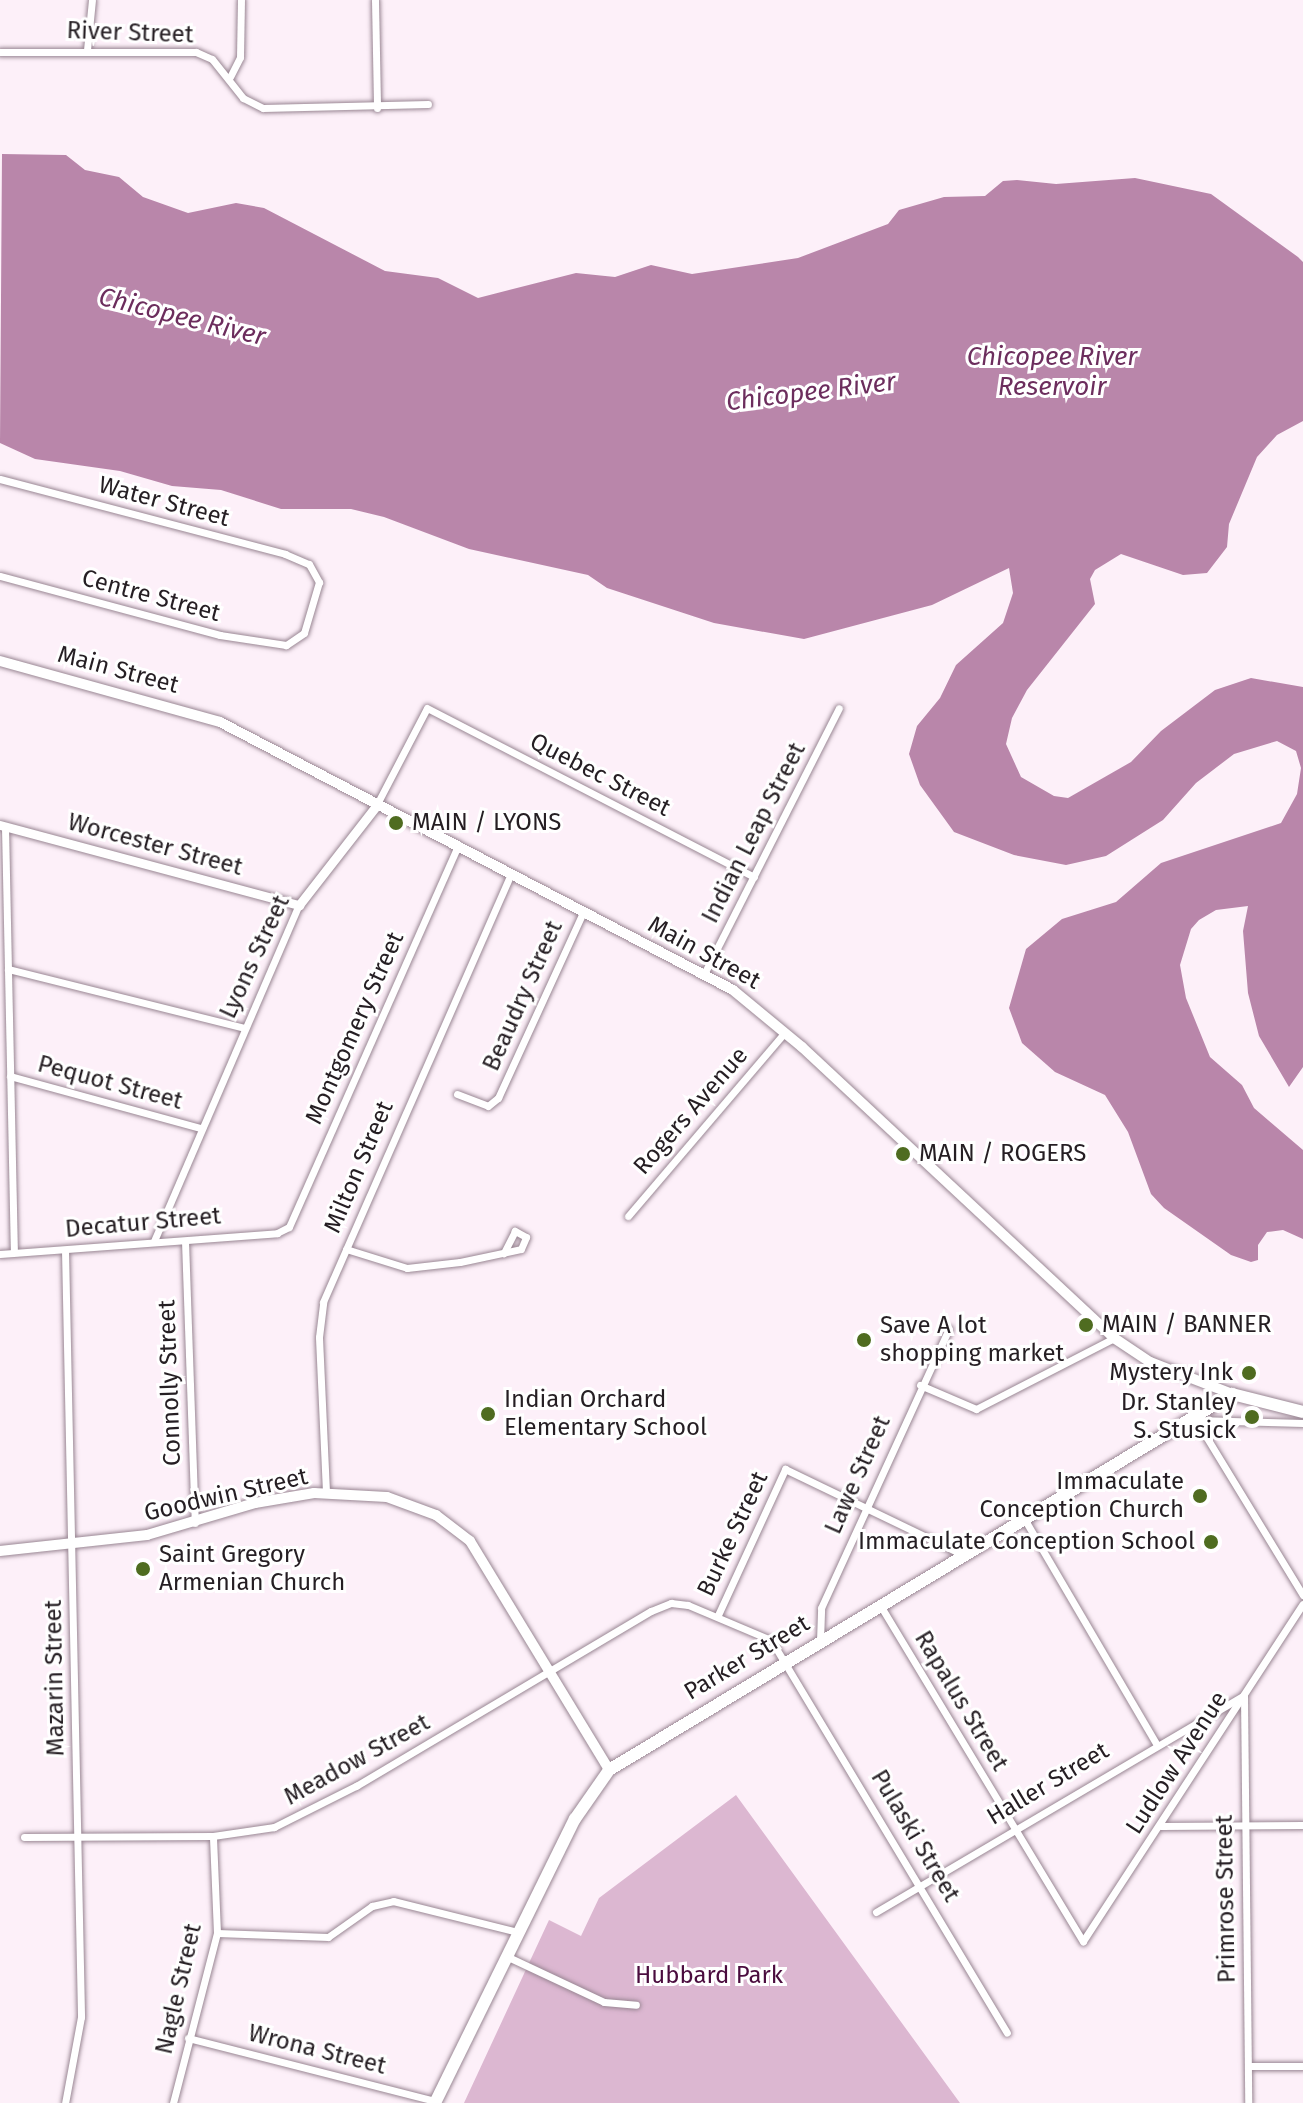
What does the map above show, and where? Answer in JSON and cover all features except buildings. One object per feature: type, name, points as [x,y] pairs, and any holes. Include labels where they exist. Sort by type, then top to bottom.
[{"type":"main road","name":"Main Street","points":[[0,661],[220,722],[746,998],[1114,1338],[1150,1362],[1232,1394],[1303,1412]]},
{"type":"main road","name":"Parker Street","points":[[436,2102],[575,1819],[609,1770],[786,1661],[1196,1420],[1232,1394]]},
{"type":"main road","name":"Goodwin Street","points":[[0,1551],[72,1540],[147,1535],[255,1503],[326,1492],[387,1497],[436,1515],[470,1541],[609,1770]]},
{"type":"street","points":[[87,50],[92,0]]},
{"type":"street","points":[[230,77],[240,57],[241,0]]},
{"type":"street","points":[[375,0],[377,108]]},
{"type":"street","name":"River Street","points":[[0,52],[196,52],[230,77],[243,98],[263,108],[377,108],[428,104]]},
{"type":"street","name":"Water Street","points":[[0,479],[285,554],[315,569],[314,602],[304,633],[294,642]]},
{"type":"street","name":"Centre Street","points":[[0,576],[220,635],[272,644],[294,642]]},
{"type":"street","name":"Lyons Street","points":[[154,1241],[200,1128],[299,905],[376,806],[427,708]]},
{"type":"street","name":"Quebec Street","points":[[427,708],[754,877]]},
{"type":"street","name":"Indian Leap Street","points":[[704,974],[839,708]]},
{"type":"street","points":[[3,826],[14,1252]]},
{"type":"street","name":"Worcester Street","points":[[3,826],[299,905]]},
{"type":"street","name":"Montgomery Street","points":[[289,1227],[458,845]]},
{"type":"street","name":"Milton Street","points":[[326,1492],[320,1318],[346,1249],[511,874]]},
{"type":"street","name":"Beaudry Street","points":[[457,1094],[488,1106],[498,1098],[583,912]]},
{"type":"street","points":[[8,969],[244,1028]]},
{"type":"street","name":"Rogers Avenue","points":[[628,1216],[785,1032]]},
{"type":"street","name":"Pequot Street","points":[[10,1076],[200,1128]]},
{"type":"street","points":[[0,1152],[11,1151]]},
{"type":"street","name":"Decatur Street","points":[[0,1254],[277,1233],[289,1227]]},
{"type":"street","name":"Connolly Street","points":[[185,1241],[195,1523]]},
{"type":"street","points":[[346,1249],[407,1268],[504,1253]]},
{"type":"street","name":"Mazarin Street","points":[[65,1250],[81,2017],[65,2103]]},
{"type":"street","name":"Lawe Street","points":[[820,1641],[821,1608],[920,1385],[949,1329]]},
{"type":"street","points":[[920,1385],[976,1409],[1114,1338]]},
{"type":"street","points":[[1196,1420],[1303,1423]]},
{"type":"street","points":[[1196,1420],[1303,1595]]},
{"type":"street","name":"Burke Street","points":[[718,1615],[785,1469],[867,1506]]},
{"type":"street","points":[[867,1506],[964,1555]]},
{"type":"street","points":[[1025,1520],[1156,1743]]},
{"type":"street","name":"Ludlow Avenue","points":[[1083,1941],[1161,1826],[1303,1604]]},
{"type":"street","name":"Meadow Street","points":[[24,1837],[213,1836],[295,1819],[663,1605],[688,1605],[718,1615]]},
{"type":"street","name":"Rapalus Street","points":[[880,1605],[1012,1829],[1083,1941]]},
{"type":"street","name":"Pulaski Street","points":[[718,1615],[771,1640],[786,1661],[1007,2033]]},
{"type":"street","name":"Haller Street","points":[[876,1912],[1156,1743],[1244,1695]]},
{"type":"street","name":"Primrose Street","points":[[1244,1695],[1248,2103]]},
{"type":"street","points":[[1161,1826],[1303,1825]]},
{"type":"street","name":"Nagle Street","points":[[173,2103],[217,1933],[213,1836]]},
{"type":"street","points":[[217,1933],[328,1937],[372,1906],[393,1901],[517,1932]]},
{"type":"street","points":[[506,1956],[604,2002],[636,2005]]},
{"type":"street","name":"Wrona Street","points":[[188,2038],[436,2102]]},
{"type":"street","points":[[1248,2066],[1303,2066]]},
{"type":"green space","name":"Hubbard Park","points":[[736,1795],[960,2103],[464,2103],[549,1920],[581,1936],[599,1898]]},
{"type":"water","name":"Chicopee River Reservoir","points":[[2,154],[66,155],[85,170],[119,177],[143,197],[188,213],[236,203],[264,208],[385,271],[438,278],[478,298],[576,273],[615,277],[651,265],[692,274],[798,258],[888,224],[899,210],[944,197],[985,196],[1003,181],[1017,180],[1056,184],[1135,178],[1211,194],[1298,257],[1303,262],[1303,421],[1277,435],[1257,457],[1229,524],[1227,547],[1207,573],[1183,575],[1121,554],[1095,570],[1090,579],[1095,604],[1027,690],[1012,718],[1006,744],[1021,777],[1054,796],[1068,798],[1131,762],[1161,731],[1215,690],[1251,678],[1303,687],[1303,1067],[1289,1087],[1259,1036],[1248,993],[1243,931],[1248,906],[1216,910],[1199,920],[1191,929],[1180,965],[1186,998],[1210,1057],[1242,1085],[1254,1108],[1303,1150],[1303,1239],[1283,1230],[1267,1232],[1258,1245],[1258,1260],[1251,1262],[1231,1255],[1164,1208],[1151,1194],[1128,1132],[1105,1095],[1055,1072],[1022,1043],[1009,1008],[1026,949],[1062,919],[1116,902],[1161,863],[1281,823],[1297,794],[1301,768],[1296,751],[1277,741],[1234,754],[1196,783],[1163,820],[1106,856],[1066,865],[1014,855],[954,832],[920,785],[909,754],[917,726],[940,698],[956,665],[1003,623],[1013,593],[1009,568],[932,605],[804,639],[714,623],[607,588],[588,575],[469,549],[384,517],[351,509],[281,509],[221,490],[172,486],[120,471],[35,459],[0,443]]},
{"type":"place","name":"MAIN / LYONS","points":[[396,823]]},
{"type":"place","name":"MAIN / ROGERS","points":[[903,1154]]},
{"type":"place","name":"MAIN / BANNER","points":[[1086,1325]]},
{"type":"place","name":"Save A lot shopping market","points":[[864,1340]]},
{"type":"place","name":"Mystery Ink","points":[[1249,1373]]},
{"type":"place","name":"Indian Orchard Elementary School","points":[[488,1414]]},
{"type":"place","name":"Dr. Stanley S. Stusick","points":[[1252,1417]]},
{"type":"place","name":"Immaculate Conception Church","points":[[1200,1496]]},
{"type":"place","name":"Immaculate Conception School","points":[[1211,1542]]},
{"type":"place","name":"Saint Gregory Armenian Church","points":[[143,1569]]},
{"type":"water label","name":"Chicopee River","points":[[182,317]]},
{"type":"water label","name":"Chicopee River","points":[[811,392]]}]
